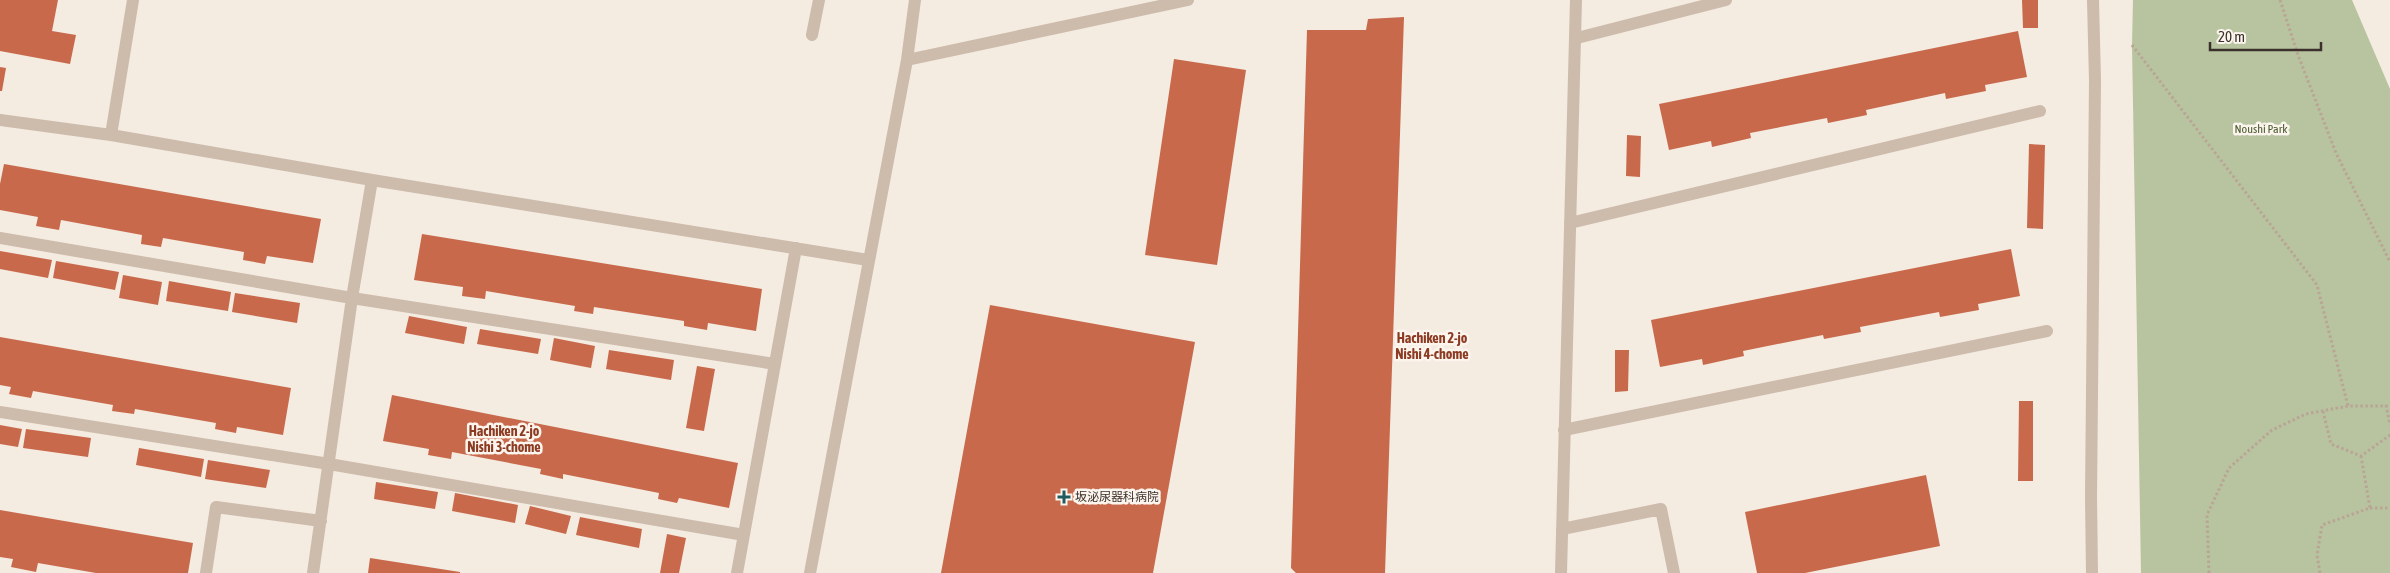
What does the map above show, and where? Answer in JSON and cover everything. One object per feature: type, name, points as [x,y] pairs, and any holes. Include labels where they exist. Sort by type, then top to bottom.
[{"type":"street","points":[[111,135],[133,0]]},
{"type":"street","points":[[812,35],[818,0]]},
{"type":"street","points":[[810,573],[907,60],[915,0]]},
{"type":"street","points":[[907,60],[1188,0]]},
{"type":"street","points":[[1561,573],[1576,0]]},
{"type":"street","points":[[1576,38],[1726,0]]},
{"type":"street","points":[[2092,573],[2095,81],[2093,0]]},
{"type":"street","points":[[1570,223],[2040,111]]},
{"type":"street","points":[[0,120],[111,135],[372,180],[868,260]]},
{"type":"street","points":[[312,573],[352,298],[372,180]]},
{"type":"street","points":[[0,238],[352,298],[775,364]]},
{"type":"street","points":[[737,573],[796,248]]},
{"type":"street","points":[[1564,430],[2047,331]]},
{"type":"street","points":[[0,412],[329,464],[744,535]]},
{"type":"street","points":[[206,573],[216,506],[320,521]]},
{"type":"street","points":[[1562,529],[1661,508],[1674,573]]},
{"type":"path","points":[[2280,0],[2298,55],[2336,153],[2390,262]]},
{"type":"path","points":[[2132,45],[2317,285],[2348,406]]},
{"type":"path","points":[[2209,573],[2206,515],[2229,468],[2272,430],[2306,414],[2348,406],[2388,406],[2390,425]]},
{"type":"path","points":[[2323,411],[2331,444],[2360,456]]},
{"type":"path","points":[[2360,456],[2390,434]]},
{"type":"path","points":[[2360,456],[2370,508]]},
{"type":"path","points":[[2320,573],[2316,555],[2322,526],[2370,508],[2390,508]]},
{"type":"green space","name":"Noushi Park","points":[[2133,0],[2352,0],[2390,89],[2390,573],[2141,573],[2132,45]]},
{"type":"building","points":[[0,0],[58,0],[52,31],[76,35],[70,64],[0,51]]},
{"type":"building","points":[[2022,0],[2038,0],[2038,28],[2023,28]]},
{"type":"building","points":[[1404,17],[1385,573],[1296,573],[1291,568],[1307,30],[1366,30],[1368,19]]},
{"type":"building","points":[[2018,31],[2027,77],[1985,85],[1986,91],[1946,99],[1945,93],[1866,110],[1867,115],[1828,123],[1827,118],[1750,133],[1751,138],[1712,147],[1711,141],[1669,150],[1659,104]]},
{"type":"building","points":[[1174,59],[1246,70],[1217,265],[1145,255]]},
{"type":"building","points":[[0,67],[6,68],[2,91],[0,91]]},
{"type":"building","points":[[1627,135],[1641,136],[1640,177],[1626,176]]},
{"type":"building","points":[[2029,144],[2045,145],[2043,229],[2027,228]]},
{"type":"building","points":[[4,164],[321,219],[313,263],[267,256],[265,264],[243,260],[244,252],[163,238],[161,247],[141,244],[142,235],[61,220],[59,230],[36,226],[38,217],[0,210],[0,184]]},
{"type":"building","points":[[422,234],[762,289],[756,331],[708,323],[707,330],[684,326],[684,321],[594,307],[593,314],[574,311],[575,306],[486,291],[485,299],[462,296],[463,287],[414,280]]},
{"type":"building","points":[[2011,249],[2020,296],[1978,304],[1979,310],[1940,317],[1939,312],[1860,327],[1861,332],[1824,339],[1823,335],[1743,351],[1744,356],[1703,365],[1702,359],[1660,367],[1651,320]]},
{"type":"building","points":[[0,251],[52,260],[48,278],[0,269]]},
{"type":"building","points":[[56,261],[119,272],[115,290],[53,278]]},
{"type":"building","points":[[123,275],[162,282],[158,305],[119,298]]},
{"type":"building","points":[[169,281],[231,292],[228,311],[166,301]]},
{"type":"building","points":[[235,293],[300,303],[297,323],[232,312]]},
{"type":"building","points":[[990,305],[1195,342],[1153,573],[941,573]]},
{"type":"building","points":[[409,316],[467,327],[464,344],[405,333]]},
{"type":"building","points":[[480,329],[541,339],[538,354],[477,344]]},
{"type":"building","points":[[0,337],[291,388],[283,435],[237,427],[236,433],[215,429],[216,423],[135,409],[134,414],[112,411],[113,405],[33,391],[31,398],[9,394],[11,387],[0,385]]},
{"type":"building","points":[[554,338],[595,346],[591,368],[550,360]]},
{"type":"building","points":[[609,350],[674,360],[671,380],[606,369]]},
{"type":"building","points":[[1615,350],[1629,350],[1628,391],[1615,392]]},
{"type":"building","points":[[697,366],[715,369],[704,431],[686,428]]},
{"type":"building","points":[[392,395],[738,463],[729,508],[679,498],[677,503],[658,499],[659,493],[563,474],[563,479],[540,474],[541,469],[452,452],[451,459],[428,455],[429,449],[383,441]]},
{"type":"building","points":[[2019,401],[2033,401],[2033,481],[2018,481]]},
{"type":"building","points":[[0,425],[22,429],[18,447],[0,444]]},
{"type":"building","points":[[26,429],[91,438],[88,457],[23,448]]},
{"type":"building","points":[[139,448],[204,459],[201,477],[136,465]]},
{"type":"building","points":[[208,460],[270,470],[266,488],[205,479]]},
{"type":"building","points":[[1926,475],[1940,546],[1805,573],[1757,573],[1745,512]]},
{"type":"building","points":[[376,482],[438,492],[435,509],[374,499]]},
{"type":"building","points":[[455,493],[518,505],[515,523],[452,511]]},
{"type":"building","points":[[530,506],[571,516],[566,534],[525,524]]},
{"type":"building","points":[[0,510],[193,543],[188,573],[96,573],[38,563],[36,572],[11,567],[13,559],[0,557]]},
{"type":"building","points":[[580,517],[642,529],[639,548],[576,535]]},
{"type":"building","points":[[667,534],[686,538],[679,573],[660,573]]},
{"type":"building","points":[[370,558],[460,572],[460,573],[368,573]]},
{"type":"place","name":"坂泌尿器科病院","points":[[1064,497]]},
{"type":"district","name":"Hachiken 2-jo Nishi 4-chome","points":[[1432,346]]},
{"type":"district","name":"Hachiken 2-jo Nishi 3-chome","points":[[504,440]]}]
